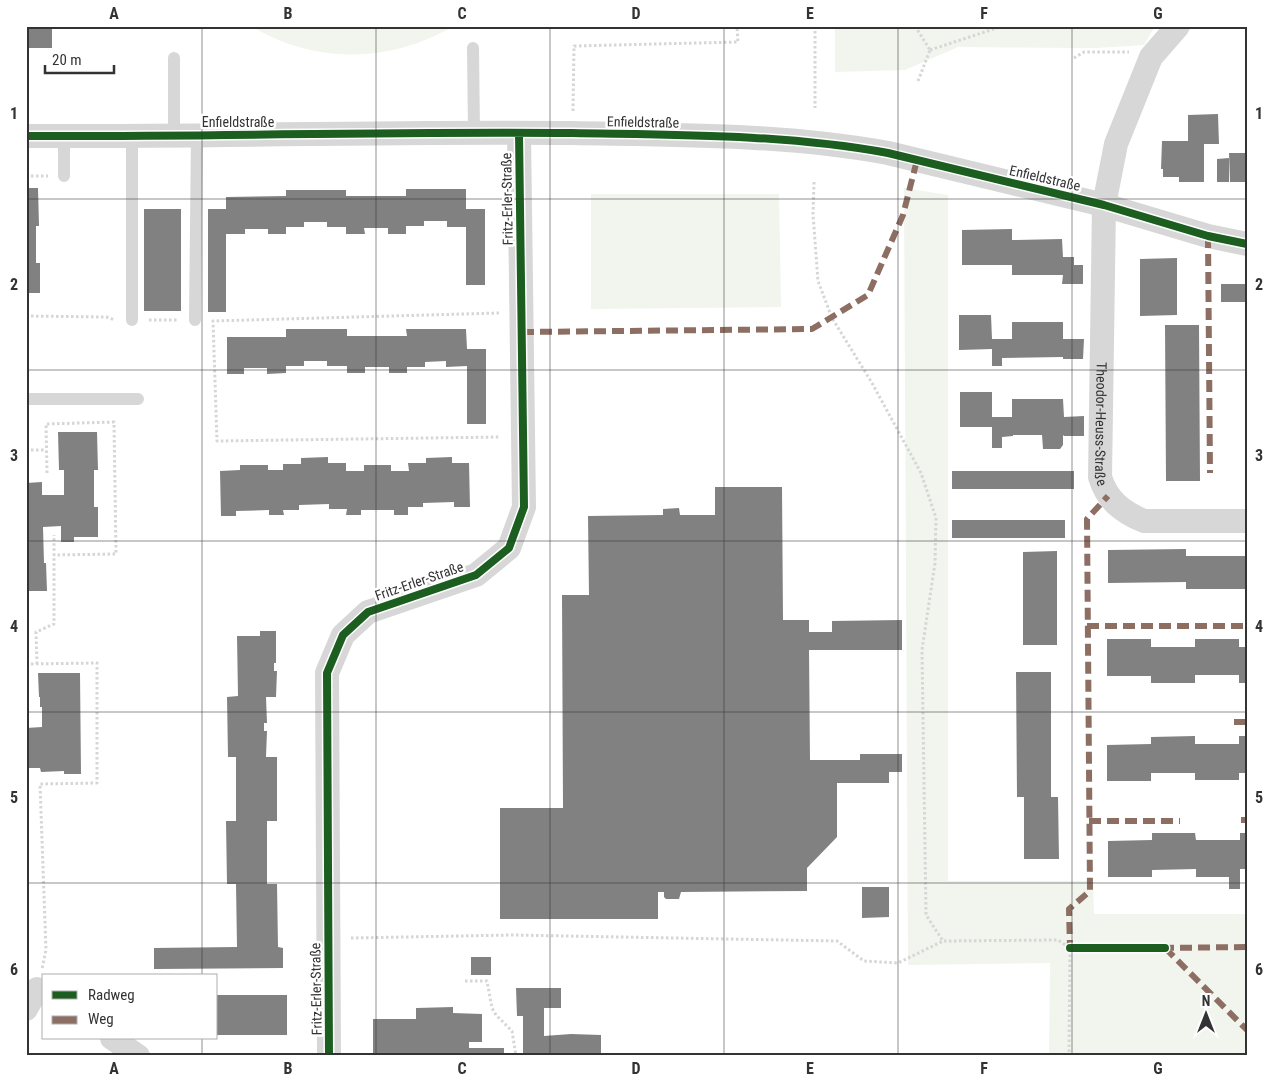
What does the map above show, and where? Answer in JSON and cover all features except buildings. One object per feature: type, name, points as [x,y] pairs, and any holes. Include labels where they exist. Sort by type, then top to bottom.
[{"type":"street","name":"Theodor-Heuss-Straße","points":[[1178,26],[1151,57],[1116,144],[1104,205],[1100,477],[1103,486],[1114,503],[1132,516],[1144,521],[1247,521]]},
{"type":"street","name":"Fritz-Erler-Straße","points":[[329,1056],[327,673],[343,635],[368,612],[476,575],[509,548],[524,507],[519,133]]},
{"type":"street","name":"Enfieldstraße","points":[[26,136],[572,133],[696,134],[791,140],[888,153],[1104,205],[1208,236],[1247,244]]},
{"type":"street","points":[[115,1040],[138,1056]]},
{"type":"lane","points":[[473,48],[474,133]]},
{"type":"lane","points":[[174,58],[174,136]]},
{"type":"lane","points":[[195,320],[197,135]]},
{"type":"lane","points":[[64,136],[64,176]]},
{"type":"lane","points":[[132,136],[132,320]]},
{"type":"lane","points":[[26,398],[138,398]]},
{"type":"path","points":[[572,133],[574,46],[738,42],[737,26]]},
{"type":"path","points":[[815,26],[815,108]]},
{"type":"path","points":[[915,26],[930,50]]},
{"type":"path","points":[[930,50],[1002,26]]},
{"type":"path","points":[[918,81],[930,50]]},
{"type":"path","points":[[1074,58],[1084,52],[1136,52],[1151,57]]},
{"type":"path","points":[[814,182],[813,214],[818,281],[832,318],[872,383],[921,472],[936,518],[935,563],[922,650],[926,915],[943,941]]},
{"type":"path","points":[[26,316],[106,317],[113,320],[213,321],[522,313]]},
{"type":"path","points":[[213,321],[217,441],[523,436]]},
{"type":"path","points":[[47,473],[46,424],[114,422],[116,554],[54,555]]},
{"type":"path","points":[[26,450],[46,450]]},
{"type":"path","points":[[37,664],[36,632],[54,624],[54,535]]},
{"type":"path","points":[[26,664],[96,663],[96,783],[40,784],[46,950],[33,993]]},
{"type":"path","points":[[328,939],[512,934],[837,941],[864,961],[898,963],[943,941],[1058,940],[1070,948],[1069,1056]]},
{"type":"path","points":[[465,981],[488,981],[492,1008],[496,1015],[512,1031],[516,1056]]},
{"type":"shaded area","points":[[251,26],[454,26],[430,38],[405,47],[379,53],[352,54],[326,53],[300,48],[275,39]]},
{"type":"shaded area","points":[[835,26],[1155,26],[1144,45],[1096,48],[958,47],[905,70],[835,72]]},
{"type":"shaded area","points":[[904,188],[948,195],[948,881],[1093,881],[1094,914],[1247,914],[1247,1056],[1049,1056],[1050,963],[908,965]]},
{"type":"shaded area","points":[[591,194],[779,194],[781,307],[591,309]]},
{"type":"marked path","points":[[522,332],[812,329],[868,295],[903,215],[917,160]]},
{"type":"marked path","points":[[1208,236],[1210,473]]},
{"type":"marked path","points":[[1074,948],[1070,948],[1069,909],[1090,891],[1087,519],[1108,496]]},
{"type":"marked path","points":[[1087,626],[1247,626]]},
{"type":"marked path","points":[[1234,722],[1247,722]]},
{"type":"marked path","points":[[1241,820],[1247,820]]},
{"type":"marked path","points":[[1089,821],[1180,821]]},
{"type":"marked path","points":[[1162,948],[1247,947]]},
{"type":"marked path","points":[[1165,948],[1247,1030]]},
{"type":"cycle path","points":[[329,1056],[327,673],[343,635],[368,612],[476,575],[509,548],[524,507],[519,133]]},
{"type":"cycle path","points":[[26,136],[572,133],[691,135],[809,142],[888,153],[1104,205],[1208,236],[1247,244]]},
{"type":"cycle path","points":[[1070,948],[1165,948]]}]
